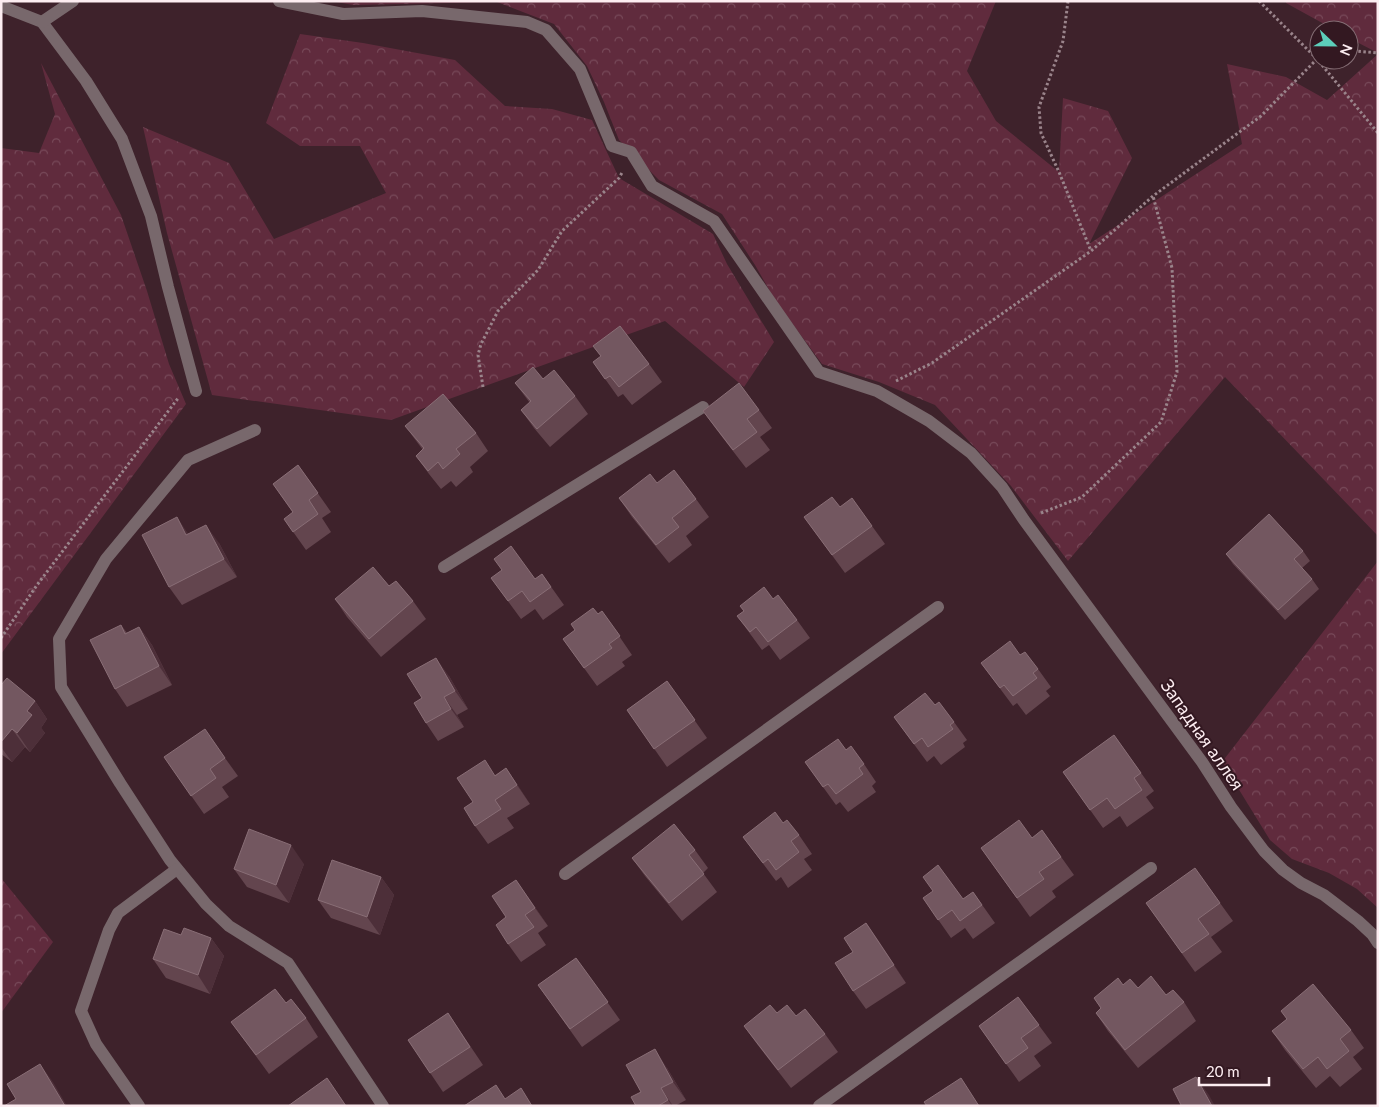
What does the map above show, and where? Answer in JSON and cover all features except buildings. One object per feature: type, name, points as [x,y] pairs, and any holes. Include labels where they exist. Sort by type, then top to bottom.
[{"type":"street","points":[[42,22],[73,1]]},
{"type":"street","points":[[279,1],[343,14],[422,11],[527,22],[546,30],[580,69],[612,146],[631,152]]},
{"type":"street","points":[[1,6],[42,22],[86,81],[122,139],[151,216],[196,392]]},
{"type":"street","name":"Западная аллея","points":[[631,152],[652,186],[714,221],[820,372],[877,391],[929,421],[971,453],[1002,488],[1202,762],[1264,851],[1283,870],[1301,883],[1324,895],[1358,921],[1372,934],[1378,943]]},
{"type":"street","points":[[444,567],[703,407]]},
{"type":"street","points":[[255,430],[188,460],[106,559],[58,639],[61,687],[120,783],[177,869],[206,904],[230,926],[288,963],[383,1106]]},
{"type":"street","points":[[565,874],[938,607]]},
{"type":"street","points":[[819,1106],[1151,868]]},
{"type":"street","points":[[139,1106],[96,1044],[81,1011],[109,930],[118,913],[177,869]]},
{"type":"path","points":[[1068,1],[1063,41],[1039,107],[1041,133],[1091,251]]},
{"type":"path","points":[[1260,2],[1309,50]]},
{"type":"path","points":[[1359,51],[1378,53]]},
{"type":"path","points":[[877,391],[932,363],[1091,251],[1153,196],[1261,116],[1309,68]]},
{"type":"path","points":[[1327,70],[1378,133]]},
{"type":"path","points":[[483,387],[478,355],[481,344],[498,311],[538,270],[562,231],[619,178],[631,152]]},
{"type":"path","points":[[1024,520],[1082,497],[1161,422],[1177,372],[1172,268],[1153,196]]},
{"type":"path","points":[[1,638],[37,585],[193,378]]},
{"type":"green space","points":[[331,1],[996,1],[967,71],[996,121],[1059,172],[1063,98],[1108,111],[1132,158],[1089,244],[1242,144],[1227,64],[1286,77],[1327,100],[1378,54],[1378,536],[1225,377],[1068,561],[1011,486],[935,405],[879,382],[822,364],[775,300],[722,214],[659,180],[619,140],[587,66],[554,24],[497,2],[353,5]]},
{"type":"green space","points":[[1286,1],[1378,1],[1378,53],[1359,43],[1359,20],[1317,20],[1286,3]]},
{"type":"green space","points":[[300,34],[363,43],[455,60],[505,106],[552,109],[592,120],[619,178],[713,234],[727,264],[774,342],[744,387],[665,321],[391,420],[212,395],[167,233],[143,127],[229,163],[274,239],[386,193],[360,146],[300,146],[266,123]]},
{"type":"green space","points":[[41,63],[121,215],[169,364],[186,404],[1,654],[1,148],[39,153],[55,114]]},
{"type":"green space","points":[[1378,561],[1378,908],[1357,889],[1329,873],[1292,859],[1270,840],[1222,762]]},
{"type":"green space","points":[[1,878],[53,942],[1,1013]]}]
